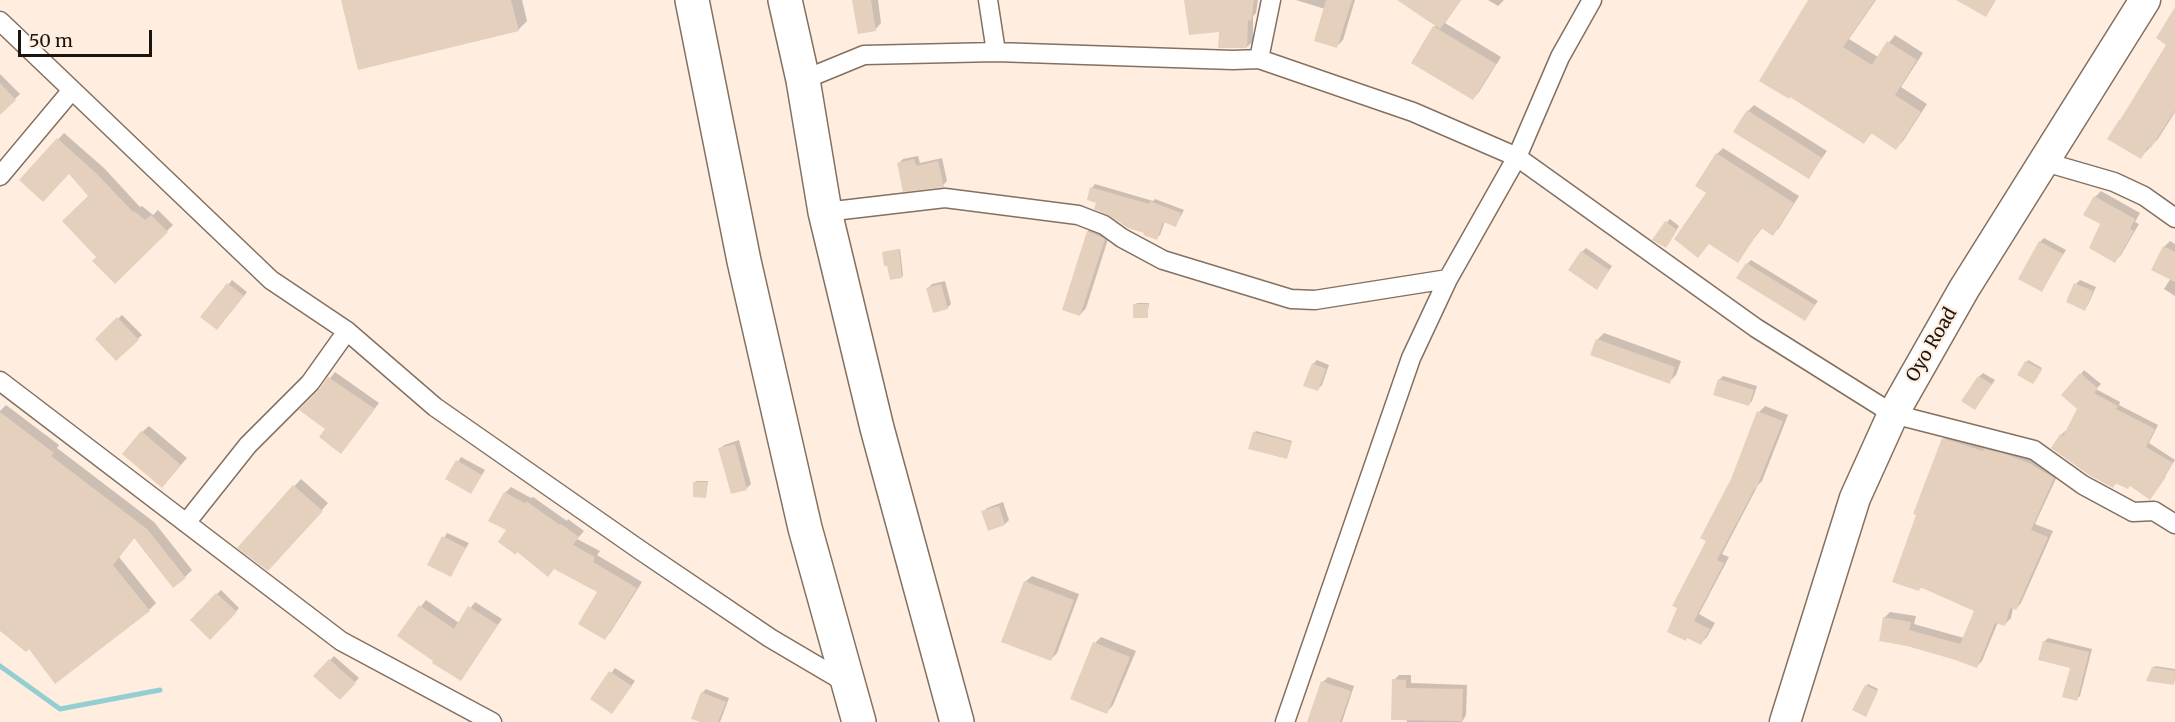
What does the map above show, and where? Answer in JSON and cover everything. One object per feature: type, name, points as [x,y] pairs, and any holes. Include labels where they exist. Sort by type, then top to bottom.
[{"type":"highway","points":[[692,0],[744,261],[805,528],[859,722]]},
{"type":"highway","points":[[785,0],[803,80],[825,212],[878,428],[957,722]]},
{"type":"highway","name":"Oyo Road","points":[[1785,722],[1855,498],[1893,414],[1964,289],[2145,0]]},
{"type":"street","points":[[988,0],[996,52]]},
{"type":"street","points":[[1259,59],[1271,0]]},
{"type":"street","points":[[1284,722],[1411,358],[1448,279],[1517,157],[1560,57],[1592,0]]},
{"type":"street","points":[[0,21],[271,280],[347,331],[435,407],[770,639],[848,684]]},
{"type":"street","points":[[803,80],[864,55],[996,52],[1259,59],[1413,112],[1517,157],[1756,328],[1893,414],[2034,450],[2083,485],[2133,512],[2154,511],[2175,524]]},
{"type":"street","points":[[0,176],[72,90]]},
{"type":"street","points":[[2045,162],[2114,182],[2144,196],[2175,218]]},
{"type":"street","points":[[825,212],[945,198],[1078,215],[1104,225],[1122,238],[1163,260],[1291,298],[1315,300],[1448,279]]},
{"type":"street","points":[[186,523],[248,445],[310,383],[347,331]]},
{"type":"street","points":[[0,381],[340,641],[492,722]]},
{"type":"building","points":[[341,0],[511,0],[519,31],[358,70]]},
{"type":"building","points":[[852,0],[871,0],[876,31],[858,34]]},
{"type":"building","points":[[1184,0],[1254,0],[1251,21],[1248,20],[1247,48],[1218,48],[1219,32],[1189,35]]},
{"type":"building","points":[[1326,0],[1352,0],[1337,48],[1314,41]]},
{"type":"building","points":[[1397,0],[1461,0],[1440,29]]},
{"type":"building","points":[[1808,0],[1875,0],[1843,47],[1872,65],[1887,41],[1917,60],[1895,95],[1921,112],[1896,150],[1871,133],[1864,144],[1790,97],[1789,99],[1759,81]]},
{"type":"building","points":[[1956,0],[1996,0],[1986,17]]},
{"type":"building","points":[[2175,7],[2175,110],[2151,148],[2148,147],[2141,159],[2107,139],[2166,45],[2156,38]]},
{"type":"building","points":[[1433,26],[1496,64],[1473,100],[1411,63]]},
{"type":"building","points":[[0,83],[16,100],[0,115]]},
{"type":"building","points":[[1747,110],[1822,158],[1809,179],[1733,132]]},
{"type":"building","points":[[57,138],[97,174],[133,212],[145,220],[151,215],[168,232],[115,284],[92,261],[96,257],[62,221],[88,196],[69,174],[43,202],[19,180]]},
{"type":"building","points":[[1716,153],[1794,203],[1773,236],[1761,228],[1738,263],[1709,244],[1698,258],[1674,239],[1706,193],[1695,186]]},
{"type":"building","points":[[914,159],[916,166],[938,161],[944,187],[903,192],[897,163]]},
{"type":"building","points":[[1090,187],[1149,204],[1150,201],[1181,213],[1176,227],[1163,222],[1157,240],[1143,235],[1144,233],[1128,228],[1094,209],[1096,203],[1087,200]]},
{"type":"building","points":[[2094,196],[2135,219],[2130,229],[2134,231],[2115,263],[2089,248],[2100,224],[2083,215]]},
{"type":"building","points":[[1665,221],[1677,230],[1666,248],[1652,240]]},
{"type":"building","points":[[1087,231],[1105,239],[1080,316],[1062,310]]},
{"type":"building","points":[[2039,241],[2063,254],[2042,292],[2018,279]]},
{"type":"building","points":[[2163,246],[2175,252],[2175,282],[2151,270]]},
{"type":"building","points":[[899,249],[902,278],[890,280],[887,266],[884,266],[882,252]]},
{"type":"building","points":[[1581,251],[1609,270],[1597,290],[1568,270]]},
{"type":"building","points":[[1746,263],[1815,305],[1805,321],[1736,278]]},
{"type":"building","points":[[227,283],[244,296],[217,330],[200,317]]},
{"type":"building","points":[[2074,283],[2093,291],[2085,311],[2066,302]]},
{"type":"building","points":[[941,284],[948,309],[933,313],[926,288]]},
{"type":"building","points":[[1133,304],[1148,304],[1148,318],[1133,318]]},
{"type":"building","points":[[117,317],[139,340],[116,361],[95,339]]},
{"type":"building","points":[[1596,339],[1675,367],[1670,384],[1590,355]]},
{"type":"building","points":[[2025,361],[2042,370],[2033,384],[2017,375]]},
{"type":"building","points":[[1312,363],[1326,369],[1318,391],[1303,386]]},
{"type":"building","points":[[2080,373],[2098,388],[2094,393],[2118,406],[2116,409],[2155,429],[2146,447],[2173,463],[2150,500],[2130,486],[2128,489],[2115,483],[2113,488],[2089,475],[2051,448],[2060,434],[2063,436],[2077,409],[2061,395]]},
{"type":"building","points":[[1978,376],[1992,384],[1975,410],[1961,401]]},
{"type":"building","points":[[328,377],[375,409],[341,454],[319,437],[325,429],[299,410]]},
{"type":"building","points":[[1718,379],[1754,390],[1749,406],[1713,395]]},
{"type":"building","points":[[1757,411],[1783,421],[1756,489],[1717,560],[1724,563],[1694,621],[1710,629],[1701,645],[1687,638],[1686,641],[1667,632],[1677,608],[1672,606],[1706,541],[1700,538],[1731,479]]},
{"type":"building","points":[[0,412],[54,453],[51,456],[147,529],[186,578],[173,588],[134,538],[113,565],[150,611],[55,684],[29,649],[26,652],[0,631]]},
{"type":"building","points":[[141,431],[181,465],[162,488],[122,454]]},
{"type":"building","points":[[1253,432],[1291,442],[1287,459],[1248,449]]},
{"type":"building","points":[[1942,438],[1983,451],[1984,449],[2005,454],[2029,463],[2054,478],[2031,530],[2048,537],[2016,610],[2010,608],[2005,626],[1995,623],[1977,668],[1907,646],[1879,641],[1883,617],[1911,622],[1909,630],[1960,644],[1974,611],[1920,587],[1919,591],[1892,582],[1916,515],[1913,514]]},
{"type":"building","points":[[735,444],[747,490],[731,494],[718,448]]},
{"type":"building","points":[[456,460],[482,475],[471,494],[445,479]]},
{"type":"building","points":[[693,482],[707,482],[706,498],[693,497]]},
{"type":"building","points":[[293,485],[323,511],[268,571],[237,548]]},
{"type":"building","points":[[504,492],[525,503],[526,501],[561,524],[579,537],[573,545],[595,557],[593,562],[637,588],[605,640],[578,624],[597,592],[554,569],[548,577],[517,552],[516,555],[498,542],[506,530],[488,521]]},
{"type":"building","points":[[999,506],[1005,525],[988,531],[981,511]]},
{"type":"building","points":[[442,536],[466,548],[451,577],[427,565]]},
{"type":"building","points":[[1024,581],[1074,600],[1051,661],[1001,642]]},
{"type":"building","points":[[216,593],[237,612],[210,640],[190,620]]},
{"type":"building","points":[[419,605],[454,629],[468,606],[498,625],[461,681],[432,663],[433,661],[397,636]]},
{"type":"building","points":[[2043,641],[2089,652],[2077,701],[2062,697],[2070,668],[2038,660]]},
{"type":"building","points":[[1093,642],[1130,657],[1107,714],[1070,699]]},
{"type":"building","points":[[329,659],[356,683],[340,700],[313,676]]},
{"type":"building","points":[[2152,667],[2175,671],[2174,685],[2146,681]]},
{"type":"building","points":[[609,671],[632,686],[612,714],[590,699]]},
{"type":"building","points":[[1392,679],[1406,680],[1406,688],[1463,689],[1462,721],[1391,720]]},
{"type":"building","points":[[1321,681],[1351,691],[1340,722],[1307,722]]},
{"type":"building","points":[[1865,685],[1878,691],[1866,717],[1852,710]]},
{"type":"building","points":[[701,692],[726,702],[718,722],[700,722],[691,719]]},
{"type":"waterway","points":[[0,666],[60,709],[160,690]]}]
